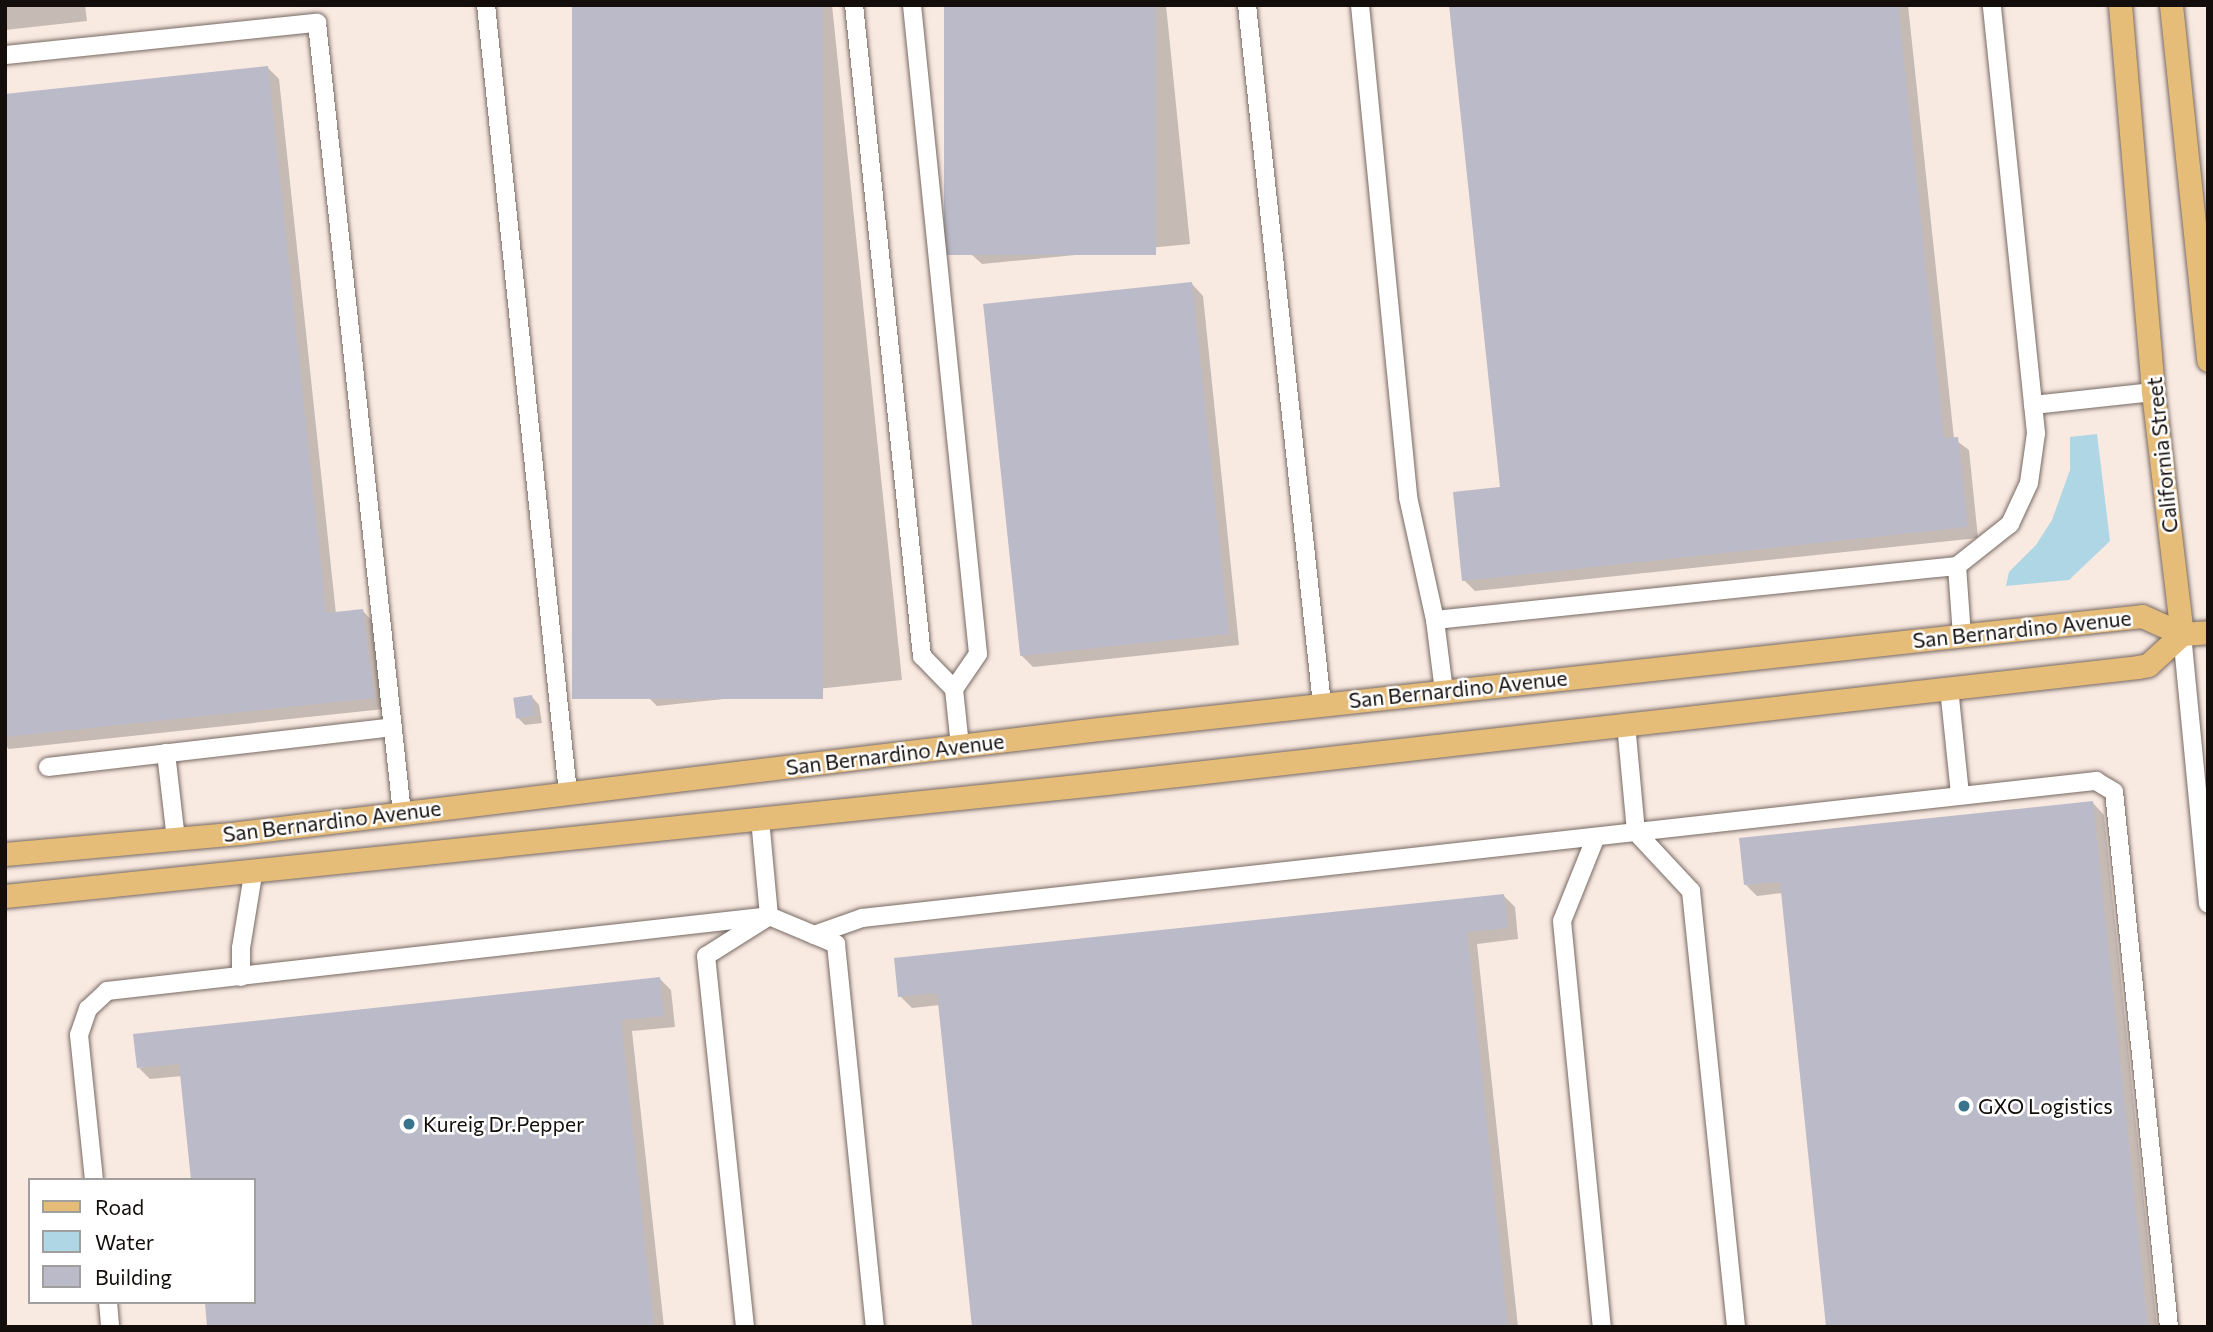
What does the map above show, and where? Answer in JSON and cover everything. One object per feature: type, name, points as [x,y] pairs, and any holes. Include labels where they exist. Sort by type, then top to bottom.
[{"type":"main road","name":"California Street","points":[[2120,5],[2153,392],[2182,634]]},
{"type":"main road","points":[[2171,5],[2208,360]]},
{"type":"main road","name":"San Bernardino Avenue","points":[[5,854],[176,839],[1322,704],[2142,616],[2182,634],[2147,666],[760,819],[5,896]]},
{"type":"main road","points":[[2182,634],[2208,632]]},
{"type":"street","points":[[485,5],[568,793]]},
{"type":"street","points":[[854,5],[922,656],[954,689],[960,746]]},
{"type":"street","points":[[912,5],[978,654],[954,689]]},
{"type":"street","points":[[1247,5],[1322,704]]},
{"type":"street","points":[[1360,5],[1408,497],[1435,621],[1444,691]]},
{"type":"street","points":[[1435,621],[1957,566],[2010,524],[2029,483],[2036,433],[1992,5]]},
{"type":"street","points":[[5,55],[317,23],[402,813]]},
{"type":"street","points":[[2033,405],[2153,392]]},
{"type":"street","points":[[1957,566],[1962,635]]},
{"type":"street","name":"California Street","points":[[2182,634],[2208,904]]},
{"type":"street","points":[[1949,688],[1960,795]]},
{"type":"street","points":[[1626,724],[1636,832],[1691,891],[1736,1327]]},
{"type":"street","points":[[48,767],[393,727]]},
{"type":"street","points":[[166,753],[176,839]]},
{"type":"street","points":[[814,935],[862,918],[1595,839],[1636,832],[2095,781],[2114,792],[2169,1327]]},
{"type":"street","points":[[760,819],[769,916]]},
{"type":"street","points":[[1595,839],[1562,921],[1602,1327]]},
{"type":"street","points":[[241,977],[241,948],[254,869]]},
{"type":"street","points":[[745,1327],[706,956],[769,916]]},
{"type":"street","points":[[94,1178],[79,1035],[88,1009],[107,991],[769,916],[836,944],[875,1327]]},
{"type":"street","points":[[108,1304],[110,1327]]},
{"type":"water","points":[[2097,434],[2110,541],[2069,580],[2006,586],[2009,572],[2036,545],[2052,520],[2070,470],[2070,437]]},
{"type":"building","points":[[572,5],[823,5],[823,699],[572,699]]},
{"type":"building","points":[[944,5],[1156,5],[1156,255],[944,255]]},
{"type":"building","points":[[1449,5],[1898,5],[1944,438],[1958,437],[1968,527],[1462,581],[1453,492],[1500,487]]},
{"type":"building","points":[[268,66],[326,613],[363,609],[374,698],[5,737],[5,94]]},
{"type":"building","points":[[1192,282],[1229,634],[1020,656],[983,304]]},
{"type":"building","points":[[532,695],[535,716],[516,718],[513,698]]},
{"type":"building","name":"GXO Logistics","points":[[2093,801],[2148,1327],[1826,1327],[1780,882],[1744,885],[1739,838]]},
{"type":"building","points":[[1504,894],[1508,928],[1467,932],[1508,1327],[972,1327],[937,993],[898,997],[894,958]]},
{"type":"building","name":"Kureig Dr.Pepper","points":[[660,977],[664,1016],[621,1020],[654,1327],[207,1327],[205,1304],[256,1304],[256,1178],[191,1178],[179,1064],[137,1068],[133,1034]]},
{"type":"place","name":"GXO Logistics","points":[[1964,1106]]},
{"type":"place","name":"Kureig Dr.Pepper","points":[[409,1124]]}]
